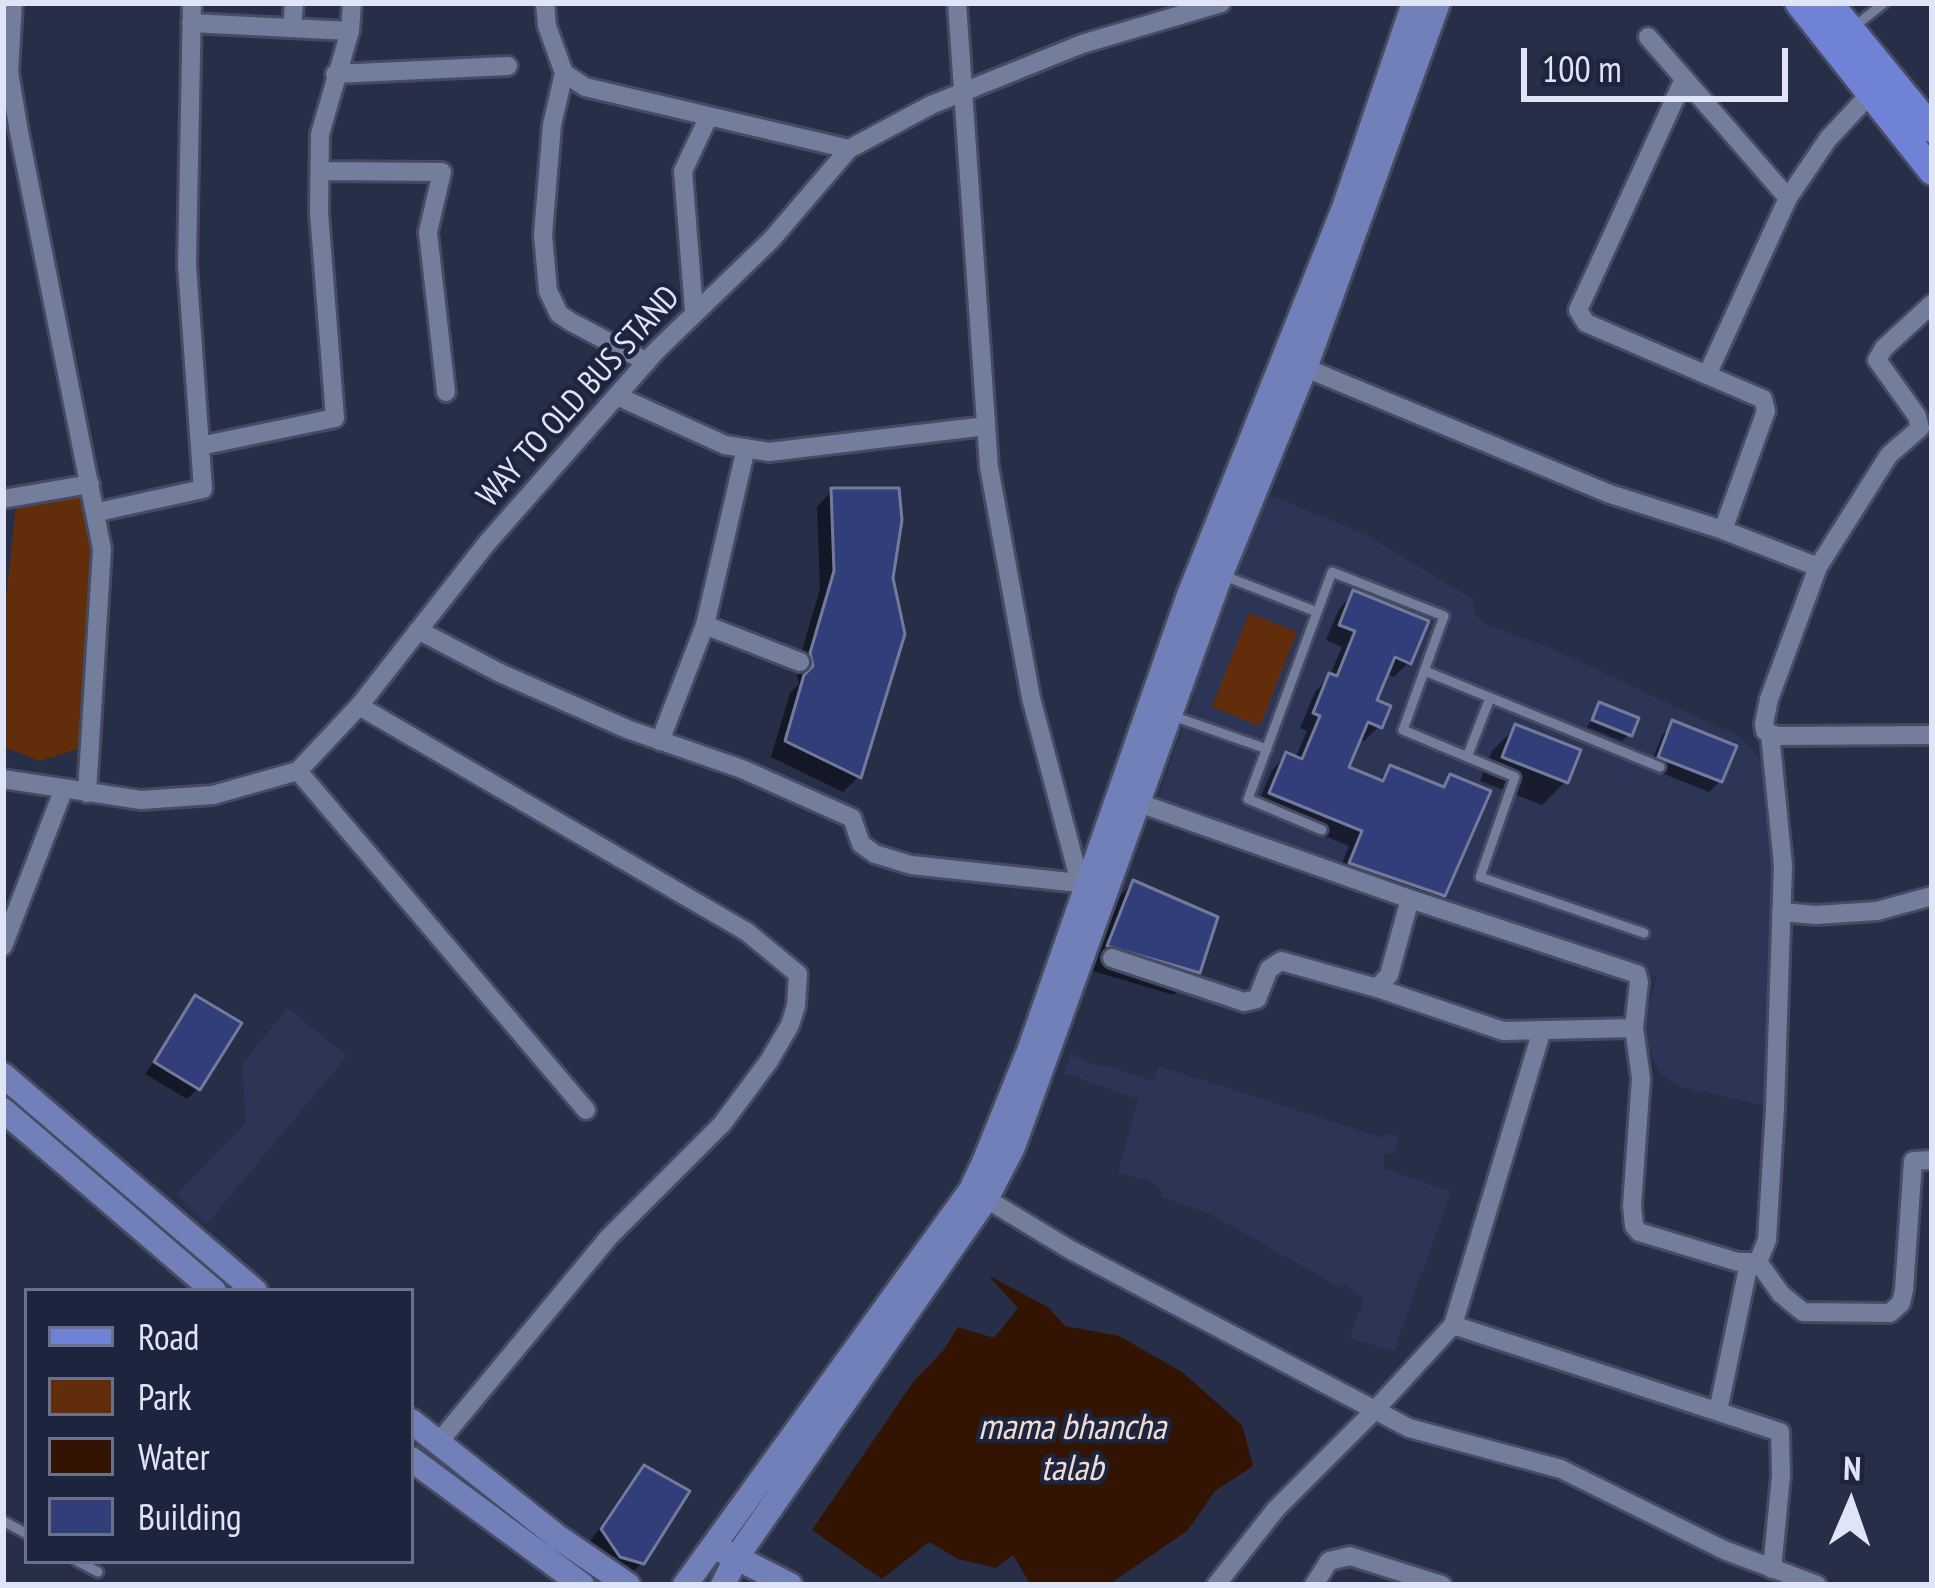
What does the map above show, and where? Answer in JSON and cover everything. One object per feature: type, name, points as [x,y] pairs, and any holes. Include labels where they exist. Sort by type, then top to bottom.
[{"type":"main road","points":[[1295,364],[1414,3]]},
{"type":"main road","points":[[685,1585],[725,1552],[1013,1147],[1169,715],[1212,570],[1438,3]]},
{"type":"main road","points":[[1799,3],[1932,171]]},
{"type":"main road","points":[[1829,3],[1932,129]]},
{"type":"main road","points":[[978,1194],[1081,888],[1189,595],[1212,570]]},
{"type":"main road","points":[[3,1075],[252,1288]]},
{"type":"main road","points":[[3,1109],[211,1288]]},
{"type":"main road","points":[[414,1423],[559,1538],[628,1585]]},
{"type":"main road","points":[[414,1461],[582,1585]]},
{"type":"main road","points":[[723,1585],[725,1552]]},
{"type":"main road","points":[[725,1552],[790,1585]]},
{"type":"street","points":[[13,3],[6,25],[22,152],[102,550],[87,793]]},
{"type":"street","points":[[292,28],[294,3]]},
{"type":"street","points":[[200,446],[335,418],[319,212],[320,134],[350,31],[352,3]]},
{"type":"street","points":[[545,3],[547,26],[564,73],[552,124],[543,235],[548,291],[553,304],[571,322],[647,362]]},
{"type":"street","points":[[418,630],[500,673],[852,818],[861,844],[875,854],[911,865],[1081,888],[1031,698],[989,467],[957,3]]},
{"type":"street","name":"WAY TO OLD BUS STAND","points":[[298,771],[359,706],[487,543],[647,362],[772,239],[849,148],[931,105],[1082,44],[1221,3]]},
{"type":"street","points":[[98,512],[202,489],[188,266],[192,13],[350,31]]},
{"type":"street","points":[[1648,37],[1788,198]]},
{"type":"street","points":[[335,74],[508,66]]},
{"type":"street","points":[[564,73],[585,87],[611,95],[849,148]]},
{"type":"street","points":[[1684,79],[1578,310],[1586,323],[1708,373],[1766,404],[1723,530]]},
{"type":"street","points":[[1708,373],[1788,198],[1828,139],[1871,93]]},
{"type":"street","points":[[694,311],[682,171],[708,118]]},
{"type":"street","points":[[320,171],[442,172],[428,232],[446,392]]},
{"type":"street","points":[[1718,1411],[1754,1262],[1767,1240],[1770,1196],[1783,865],[1770,734],[1764,724],[1818,567],[1889,454],[1920,428],[1917,416],[1877,360],[1932,304]]},
{"type":"street","points":[[1295,364],[1610,494],[1818,567]]},
{"type":"street","points":[[617,396],[703,436],[746,448],[788,451],[986,426]]},
{"type":"street","points":[[660,741],[705,625],[746,448]]},
{"type":"street","points":[[3,499],[90,484]]},
{"type":"street","points":[[705,625],[800,662]]},
{"type":"street","points":[[359,706],[747,932],[798,974],[790,1025],[770,1061],[722,1124],[609,1237],[438,1443]]},
{"type":"street","points":[[1770,734],[1932,735]]},
{"type":"street","points":[[3,779],[141,800],[213,795],[298,771],[586,1110]]},
{"type":"street","points":[[3,946],[63,790]]},
{"type":"street","points":[[1138,802],[1410,899],[1630,970],[1639,982],[1634,1028],[1641,1078],[1634,1226],[1640,1232],[1754,1262],[1795,1308],[1837,1314],[1890,1313],[1901,1303],[1913,1161],[1932,1160]]},
{"type":"street","points":[[1781,912],[1843,915],[1932,896]]},
{"type":"street","points":[[1377,988],[1389,975],[1410,899]]},
{"type":"street","points":[[1112,958],[1244,1002],[1256,999],[1270,969],[1280,961],[1503,1031],[1634,1028]]},
{"type":"street","points":[[1216,1585],[1276,1509],[1453,1325],[1541,1030]]},
{"type":"street","points":[[978,1194],[1182,1310],[1409,1428],[1561,1468],[1724,1550],[1817,1585]]},
{"type":"street","points":[[1453,1325],[1780,1432],[1772,1569]]},
{"type":"street","points":[[1314,1585],[1323,1567],[1338,1556],[1442,1585]]},
{"type":"lane","points":[[1851,29],[1884,3]]},
{"type":"lane","points":[[1212,570],[1317,612]]},
{"type":"lane","points":[[1322,830],[1248,799],[1332,572],[1444,616],[1403,730],[1515,777],[1480,877],[1644,933]]},
{"type":"lane","points":[[1425,671],[1660,767]]},
{"type":"lane","points":[[1467,757],[1490,698]]},
{"type":"lane","points":[[1169,715],[1267,749]]},
{"type":"lane","points":[[83,1564],[98,1572]]},
{"type":"shaded area","points":[[1269,495],[1365,534],[1473,599],[1475,615],[1487,625],[1551,648],[1742,738],[1768,769],[1791,892],[1788,996],[1775,1108],[1682,1087],[1661,1075],[1641,1032],[1657,977],[1154,808],[1194,697],[1188,694]]},
{"type":"shaded area","points":[[288,1008],[347,1056],[207,1224],[177,1194],[246,1123],[242,1064]]},
{"type":"shaded area","points":[[1071,1054],[1153,1081],[1159,1066],[1384,1138],[1387,1133],[1396,1135],[1399,1141],[1394,1153],[1384,1153],[1384,1168],[1451,1192],[1394,1351],[1349,1338],[1364,1300],[1346,1285],[1341,1288],[1210,1214],[1161,1197],[1162,1190],[1147,1180],[1118,1173],[1138,1099],[1064,1073]]},
{"type":"green space","points":[[86,495],[98,512],[84,747],[40,761],[3,747],[3,629],[16,504]]},
{"type":"green space","points":[[1249,613],[1297,632],[1260,726],[1212,707]]},
{"type":"water","name":"mama bhancha talab","points":[[989,1276],[1048,1307],[1065,1326],[1119,1336],[1182,1372],[1242,1425],[1253,1466],[1215,1491],[1187,1531],[1108,1585],[1031,1585],[1013,1555],[996,1568],[958,1559],[929,1542],[882,1579],[812,1530],[914,1381],[958,1327],[994,1338],[1018,1308]]},
{"type":"building","points":[[831,488],[899,488],[902,520],[893,578],[905,634],[861,778],[785,741],[804,675],[813,666],[810,653],[834,571]]},
{"type":"building","points":[[1353,590],[1429,621],[1411,664],[1395,657],[1377,700],[1391,706],[1382,728],[1368,722],[1349,767],[1383,781],[1390,765],[1444,787],[1450,774],[1491,791],[1445,896],[1349,863],[1362,831],[1269,793],[1286,752],[1302,759],[1320,716],[1313,713],[1329,673],[1337,676],[1355,631],[1339,625]]},
{"type":"building","points":[[1599,702],[1639,718],[1632,736],[1592,720]]},
{"type":"building","points":[[1672,720],[1737,746],[1722,782],[1658,757]]},
{"type":"building","points":[[1515,724],[1581,750],[1568,783],[1502,757]]},
{"type":"building","points":[[1133,880],[1218,917],[1200,973],[1107,946]]},
{"type":"building","points":[[195,995],[242,1023],[200,1090],[154,1062]]},
{"type":"building","points":[[644,1465],[690,1491],[644,1564],[620,1557],[601,1529]]}]
